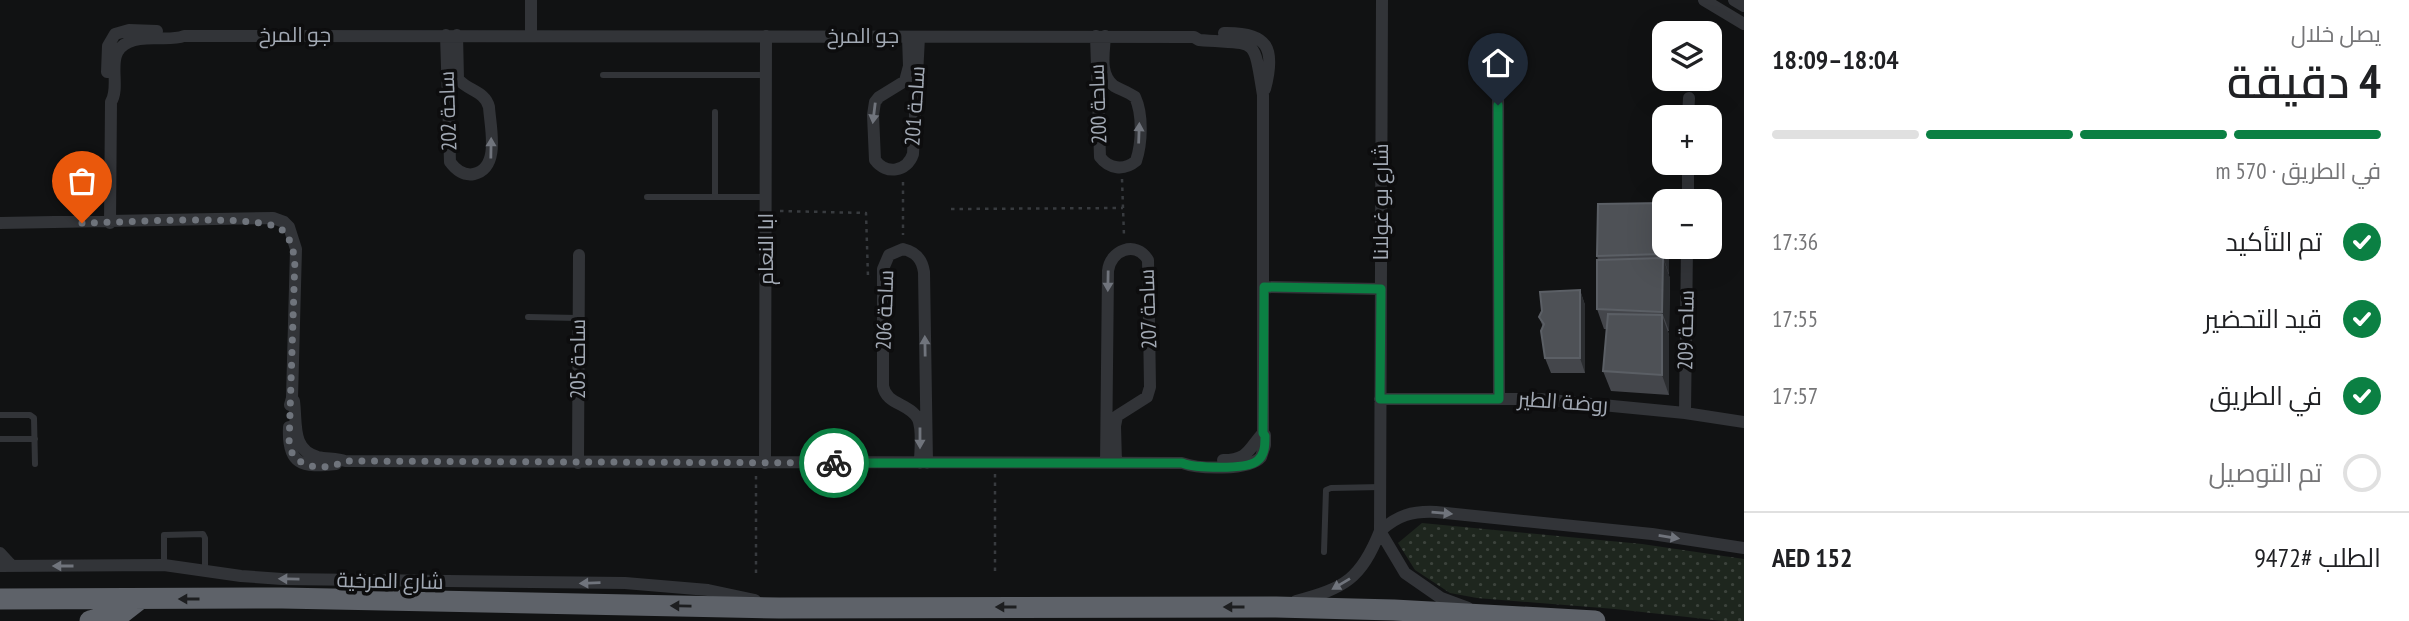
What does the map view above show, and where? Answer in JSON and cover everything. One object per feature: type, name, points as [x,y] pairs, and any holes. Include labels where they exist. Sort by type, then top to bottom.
[{"type":"highway","name":"شارع المرخية","points":[[0,599],[296,598],[779,608],[1276,607],[1486,614],[1595,621]]},
{"type":"highway","points":[[90,621],[122,613],[140,599]]},
{"type":"street","points":[[531,0],[531,35]]},
{"type":"street","name":"شارع بو غولانا","points":[[1276,607],[1337,588],[1358,573],[1380,531],[1382,0]]},
{"type":"street","points":[[1704,0],[1744,24]]},
{"type":"street","points":[[1734,0],[1744,6]]},
{"type":"street","name":"جو المرخ","points":[[452,35],[1194,37],[1199,40],[1237,41],[1250,46],[1257,59],[1263,95],[1263,433],[1251,450],[1238,458],[1188,460],[1182,463],[578,463],[345,461],[316,456],[302,449],[297,439],[295,401],[292,398],[296,241],[293,232],[284,222],[259,217],[248,220],[110,223],[111,102],[114,97],[116,55],[125,44],[136,40],[184,36],[452,35]]},
{"type":"street","name":"ساحة 202","points":[[452,35],[458,79],[488,100],[490,161],[484,169],[475,174],[456,170],[450,162],[447,104],[452,35]]},
{"type":"street","name":"ابا النعام","points":[[761,463],[766,36]]},
{"type":"street","name":"ساحة 200","points":[[1100,36],[1104,72],[1109,82],[1135,97],[1140,112],[1138,154],[1136,160],[1122,167],[1105,163],[1100,157],[1097,104],[1100,36]]},
{"type":"street","name":"ساحة 201","points":[[914,37],[916,106],[913,154],[911,161],[903,168],[884,168],[878,164],[874,154],[873,108],[879,97],[905,81],[914,37]]},
{"type":"street","points":[[1498,78],[1499,399]]},
{"type":"street","points":[[447,104],[468,88]]},
{"type":"street","points":[[893,89],[906,95],[916,106]]},
{"type":"street","points":[[1097,104],[1107,94],[1120,89]]},
{"type":"street","points":[[1689,99],[1689,105]]},
{"type":"street","points":[[0,223],[110,223]]},
{"type":"street","name":"ساحة 206","points":[[903,249],[917,254],[923,265],[926,388],[923,463],[919,422],[913,412],[887,396],[883,386],[885,261],[890,255],[903,249]]},
{"type":"street","name":"ساحة 207","points":[[1137,250],[1144,254],[1149,268],[1149,393],[1147,397],[1119,413],[1115,421],[1111,463],[1106,391],[1109,262],[1118,251],[1137,250]]},
{"type":"street","name":"ساحة 205","points":[[578,463],[579,255]]},
{"type":"street","name":"ساحة 209","points":[[1685,413],[1687,259]]},
{"type":"street","points":[[1264,287],[1381,289]]},
{"type":"street","points":[[901,405],[916,399],[926,388]]},
{"type":"street","points":[[1106,391],[1117,402],[1131,406]]},
{"type":"street","name":"روضة الطير","points":[[1380,399],[1540,399],[1685,413],[1744,422]]},
{"type":"street","points":[[1486,614],[1441,598],[1405,573],[1380,531],[1402,515],[1436,512],[1652,534],[1744,548]]},
{"type":"street","points":[[0,553],[6,566]]},
{"type":"street","name":"شارع المرخية","points":[[6,566],[164,565],[282,579],[625,583],[708,590],[779,608]]},
{"type":"lane","points":[[603,75],[766,75]]},
{"type":"lane","points":[[715,112],[715,197]]},
{"type":"lane","points":[[647,197],[766,197]]},
{"type":"lane","points":[[528,317],[578,318]]},
{"type":"lane","points":[[0,415],[33,416],[35,464]]},
{"type":"lane","points":[[0,439],[35,439]]},
{"type":"lane","points":[[1324,552],[1326,490],[1381,487]]},
{"type":"lane","points":[[164,565],[164,535],[203,534],[205,570]]},
{"type":"path","points":[[1122,167],[1124,250]]},
{"type":"path","points":[[903,168],[903,249]]},
{"type":"path","points":[[951,209],[1123,208]]},
{"type":"path","points":[[766,211],[866,213],[868,277],[883,278]]},
{"type":"path","points":[[756,574],[761,463]]},
{"type":"path","points":[[995,464],[995,572]]},
{"type":"shaded area","points":[[1422,523],[1642,544],[1744,559],[1744,621],[1477,598],[1450,593],[1415,570],[1398,543]]},
{"type":"building","points":[[1652,203],[1652,254],[1597,256],[1598,204]]},
{"type":"building","points":[[1663,259],[1662,312],[1597,309],[1597,260]]},
{"type":"building","points":[[1580,290],[1580,358],[1545,358],[1541,331],[1544,324],[1539,317],[1542,311],[1540,292]]},
{"type":"building","points":[[1608,314],[1662,315],[1662,375],[1603,371]]},
{"type":"way so far","points":[[82,223],[248,220],[283,230],[295,257],[292,398],[288,435],[293,457],[302,464],[318,466],[345,461],[834,463]]},
{"type":"route","points":[[834,463],[1182,463],[1196,466],[1249,466],[1258,461],[1265,445],[1264,287],[1381,289],[1380,399],[1499,399],[1498,105]]}]
